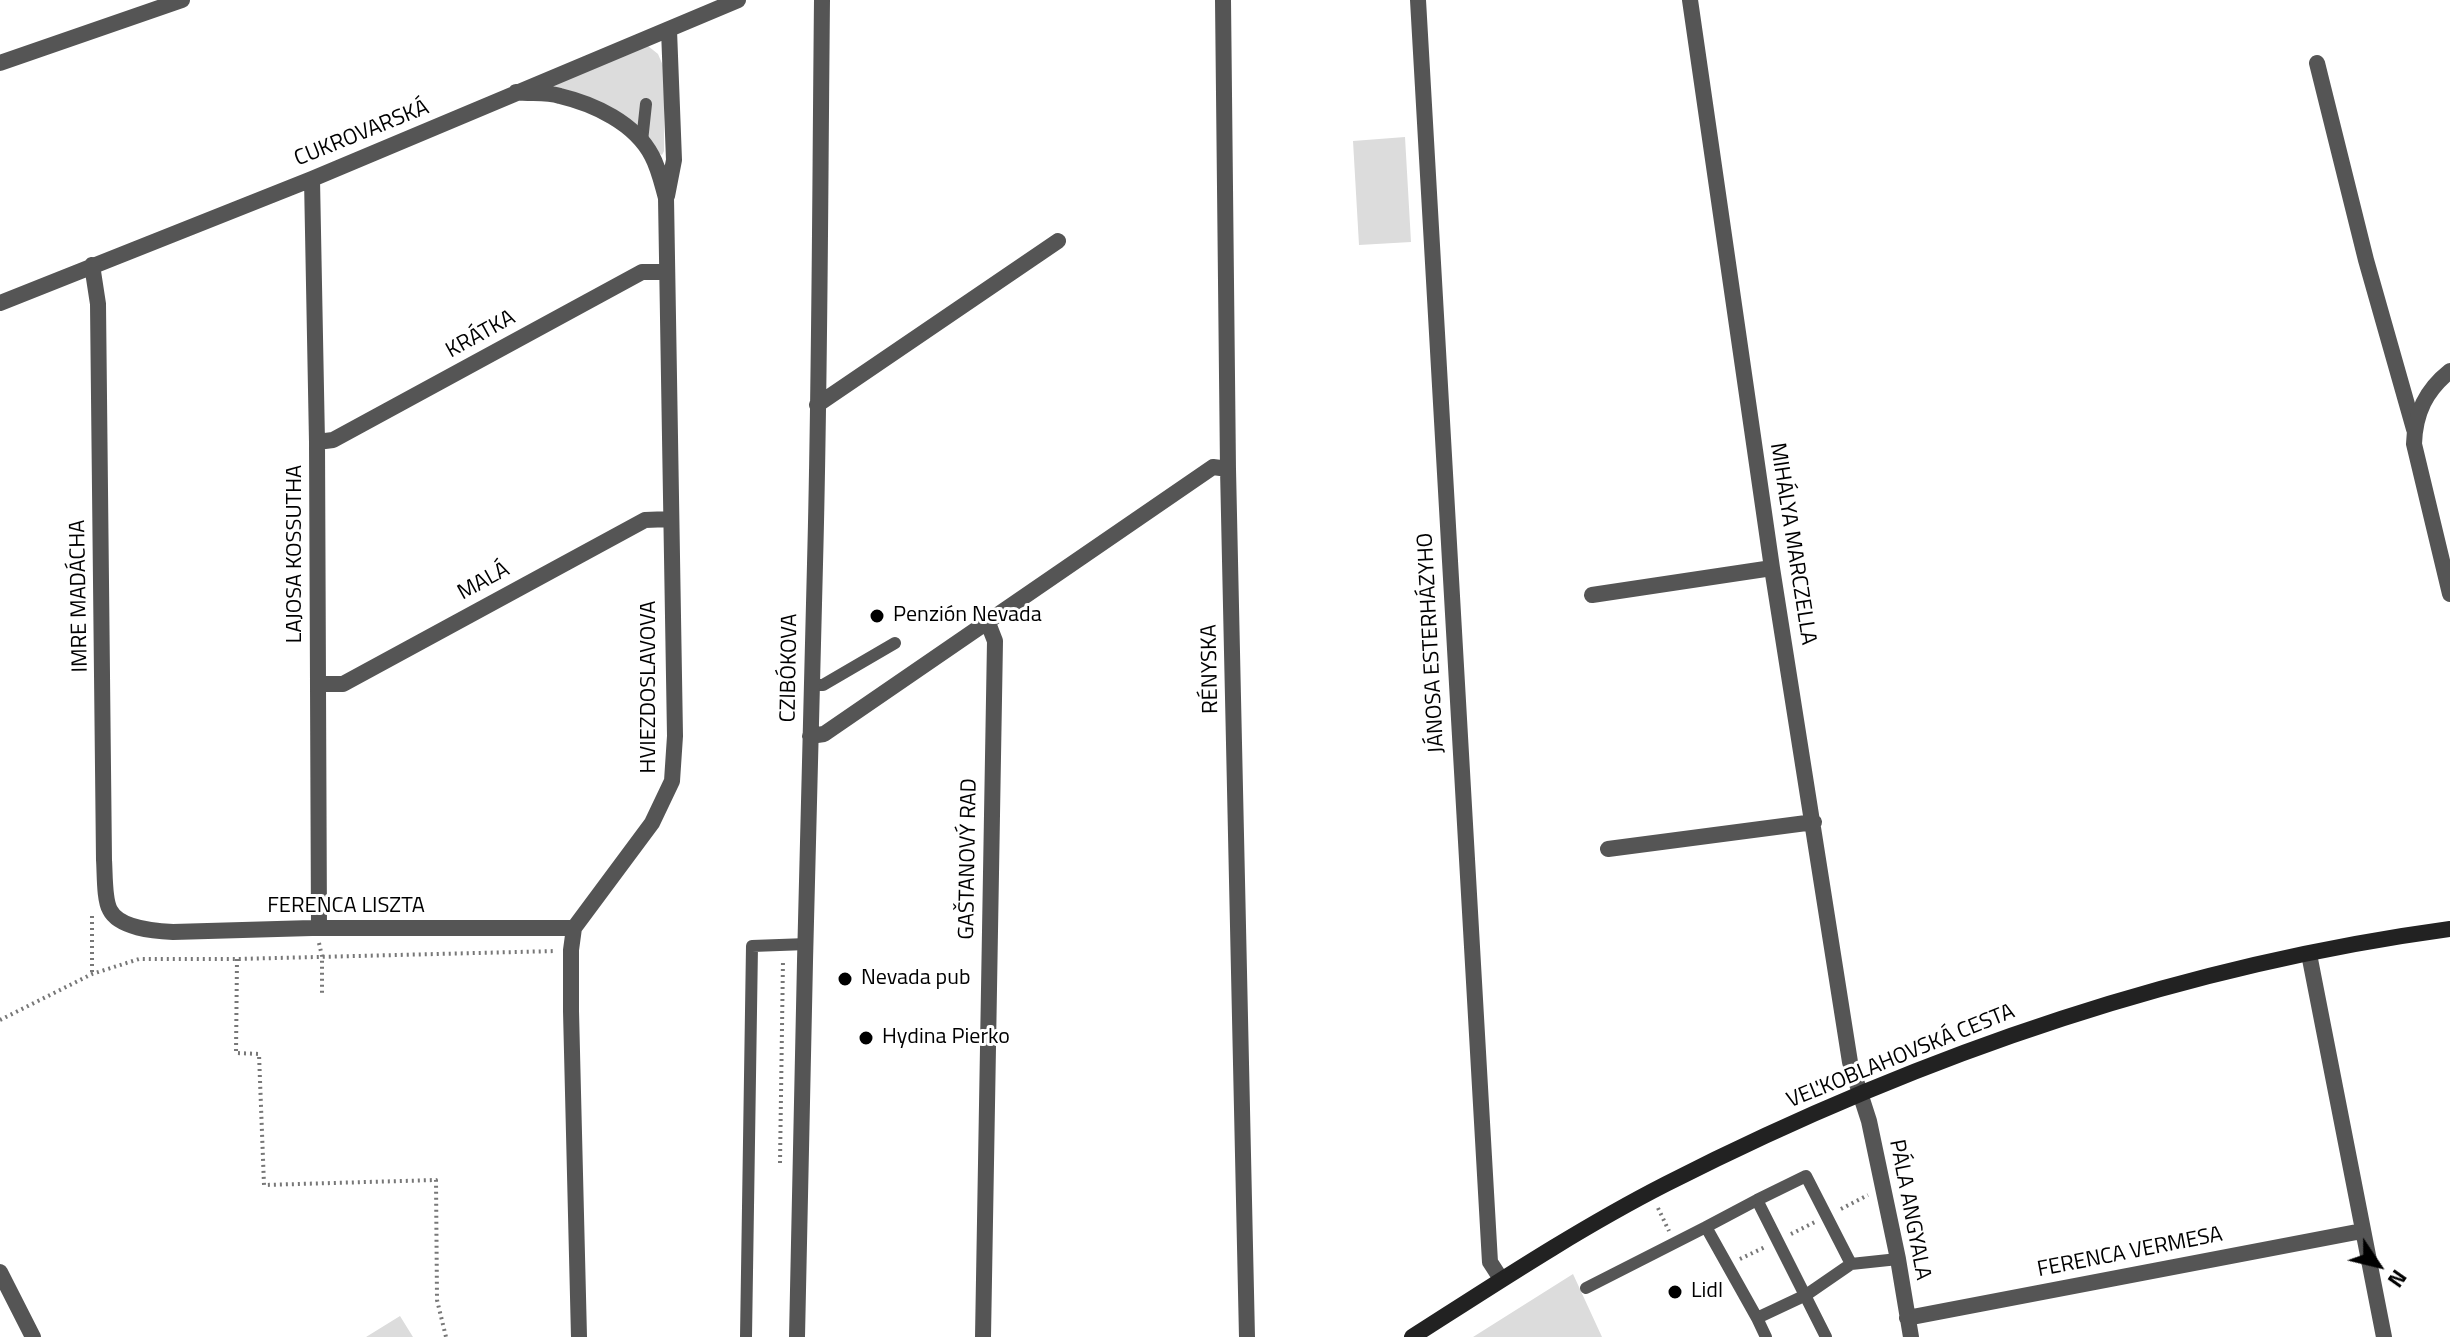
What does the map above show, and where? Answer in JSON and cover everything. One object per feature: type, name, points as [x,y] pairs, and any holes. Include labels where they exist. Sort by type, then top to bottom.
[{"type":"main road","name":"VEĽKOBLAHOVSKÁ CESTA","points":[[1412,1337],[1501,1279],[1665,1185],[1860,1093],[1983,1044],[2190,982],[2309,954],[2450,929]]},
{"type":"street","points":[[0,63],[182,0]]},
{"type":"street","name":"CUKROVARSKÁ","points":[[0,303],[312,179],[738,0]]},
{"type":"street","name":"CZIBÓKOVA","points":[[797,1337],[815,564],[822,0]]},
{"type":"street","name":"RÉNYSKA","points":[[1223,0],[1228,469],[1247,1337]]},
{"type":"street","name":"JÁNOSA ESTERHÁZYHO","points":[[1418,0],[1490,1262],[1501,1279]]},
{"type":"street","name":"MIHÁLYA MARCZELLA","points":[[1690,0],[1772,568],[1850,1062],[1860,1093]]},
{"type":"street","name":"HVIEZDOSLAVOVA","points":[[579,1337],[571,950],[574,928],[652,823],[672,781],[675,736],[666,198],[674,160],[669,30]]},
{"type":"street","points":[[2317,63],[2366,260],[2414,429],[2417,463],[2450,594]]},
{"type":"street","name":"HVIEZDOSLAVOVA","points":[[516,92],[556,94],[592,106],[612,117],[642,141],[653,157],[666,198]]},
{"type":"street","name":"LAJOSA KOSSUTHA","points":[[312,179],[317,442],[319,935]]},
{"type":"street","points":[[817,405],[1058,241]]},
{"type":"street","name":"IMRE MADÁCHA","points":[[92,265],[98,304],[104,860],[108,909]]},
{"type":"street","name":"KRÁTKA","points":[[317,442],[333,440],[642,272],[666,272]]},
{"type":"street","points":[[2414,429],[2420,407],[2430,390],[2450,371]]},
{"type":"street","points":[[810,736],[824,734],[1213,467],[1228,469]]},
{"type":"street","name":"MALÁ","points":[[319,684],[343,684],[645,520],[670,519]]},
{"type":"street","points":[[1592,595],[1772,568]]},
{"type":"street","name":"GAŠTANOVÝ RAD","points":[[983,1337],[995,641],[988,623]]},
{"type":"street","points":[[1608,849],[1814,822]]},
{"type":"street","name":"FERENCA LISZTA","points":[[108,909],[120,923],[173,932],[319,935],[574,928]]},
{"type":"street","points":[[2309,954],[2384,1337]]},
{"type":"street","name":"PÁLA ANGYALA","points":[[1860,1093],[1869,1121],[1898,1259],[1911,1337]]},
{"type":"street","name":"FERENCA VERMESA","points":[[1907,1318],[2362,1231]]},
{"type":"street","points":[[0,1272],[33,1337]]},
{"type":"lane","points":[[642,141],[646,104]]},
{"type":"lane","points":[[810,685],[823,685],[895,643]]},
{"type":"lane","points":[[746,1337],[752,946],[807,944]]},
{"type":"lane","points":[[1586,1288],[1806,1176],[1851,1264]]},
{"type":"lane","points":[[1757,1200],[1826,1337]]},
{"type":"lane","points":[[1706,1227],[1766,1337]]},
{"type":"lane","points":[[1757,1318],[1806,1295],[1851,1264],[1898,1259]]},
{"type":"path","points":[[92,974],[92,909],[108,909]]},
{"type":"path","points":[[319,935],[322,993]]},
{"type":"path","points":[[0,1020],[92,974],[139,959],[571,950]]},
{"type":"path","points":[[237,959],[236,1053],[259,1054],[264,1185],[436,1180],[437,1300],[446,1337]]},
{"type":"path","points":[[1850,1205],[1869,1195]]},
{"type":"path","points":[[1658,1208],[1663,1219]]},
{"type":"shaded area","points":[[648,46],[658,54],[664,68],[662,155],[544,86]]},
{"type":"shaded area","points":[[1405,137],[1411,242],[1359,245],[1353,141]]},
{"type":"shaded area","points":[[1573,1274],[1602,1337],[1473,1337]]},
{"type":"shaded area","points":[[400,1316],[413,1337],[366,1337]]},
{"type":"place","name":"Penzión Nevada","points":[[877,616]]},
{"type":"place","name":"Nevada pub","points":[[845,979]]},
{"type":"place","name":"Hydina Pierko","points":[[866,1038]]},
{"type":"place","name":"Lidl","points":[[1675,1292]]}]
